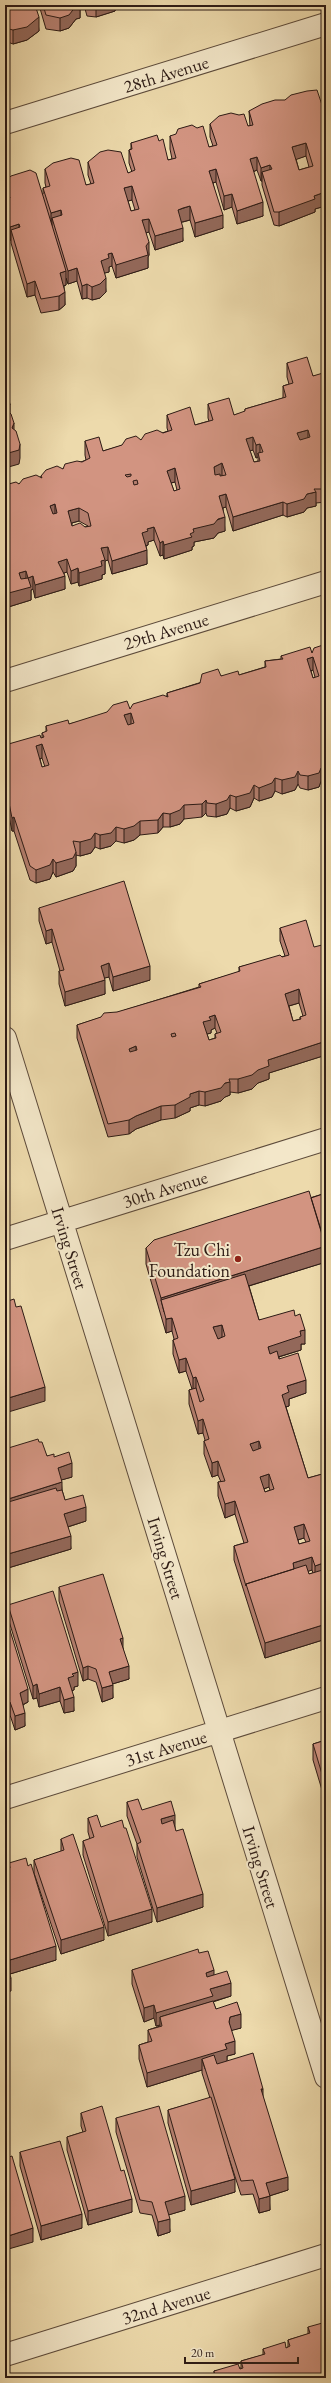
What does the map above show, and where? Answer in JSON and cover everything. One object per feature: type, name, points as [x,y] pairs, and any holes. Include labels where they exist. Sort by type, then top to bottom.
[{"type":"street","name":"28th Avenue","points":[[5,124],[326,24]]},
{"type":"street","name":"29th Avenue","points":[[5,681],[326,582]]},
{"type":"street","name":"Irving Street","points":[[5,1038],[326,2077]]},
{"type":"street","name":"30th Avenue","points":[[5,1239],[326,1139]]},
{"type":"street","name":"31st Avenue","points":[[5,1798],[326,1698]]},
{"type":"street","name":"32nd Avenue","points":[[5,2355],[326,2255]]},
{"type":"building","points":[[5,5],[35,5],[39,17],[27,27],[13,30],[5,28]]},
{"type":"building","points":[[43,5],[78,5],[69,15],[60,18],[46,15]]},
{"type":"building","points":[[317,90],[326,114],[326,194],[325,192],[314,196],[315,199],[279,212],[274,212],[262,172],[272,169],[270,165],[261,168],[257,157],[250,159],[263,202],[237,211],[232,194],[224,196],[216,169],[209,171],[223,215],[195,223],[190,206],[183,208],[178,210],[183,228],[155,236],[149,219],[142,220],[149,242],[146,246],[148,255],[116,265],[112,253],[108,254],[109,258],[101,261],[106,278],[100,284],[92,287],[87,284],[82,286],[77,268],[68,271],[52,218],[62,215],[61,210],[51,213],[43,188],[50,186],[45,169],[53,163],[71,158],[79,160],[86,185],[94,183],[88,162],[100,152],[108,150],[121,152],[128,173],[135,170],[129,150],[132,149],[131,143],[157,135],[159,141],[163,139],[168,160],[176,158],[170,136],[176,134],[178,129],[192,125],[197,128],[203,126],[209,147],[217,145],[210,124],[219,116],[231,113],[239,115],[244,114],[248,126],[253,125],[249,111],[262,104],[275,100],[285,100],[291,95]],"holes":[[[306,143],[313,166],[299,170],[292,147]],[[132,186],[139,209],[131,211],[124,188]]]},
{"type":"building","points":[[30,170],[36,173],[66,271],[60,273],[65,292],[59,296],[41,299],[35,281],[27,284],[11,230],[20,227],[19,224],[10,227],[5,212],[5,199],[10,198],[5,182],[11,176]]},
{"type":"building","points":[[307,357],[313,376],[323,373],[324,375],[326,374],[326,489],[314,489],[316,492],[307,494],[304,499],[287,504],[283,502],[233,517],[226,494],[219,496],[225,517],[218,519],[214,524],[193,529],[194,532],[190,534],[192,537],[164,545],[163,541],[160,543],[154,527],[147,529],[148,531],[142,533],[147,550],[112,561],[108,547],[101,548],[105,560],[101,561],[102,566],[79,573],[78,568],[71,571],[67,559],[58,562],[65,576],[35,585],[33,576],[28,578],[31,587],[5,594],[5,552],[8,551],[5,542],[5,485],[16,482],[19,484],[23,479],[36,475],[42,478],[41,476],[46,470],[57,466],[63,469],[65,464],[77,461],[82,462],[90,458],[85,441],[99,437],[103,451],[122,445],[126,439],[136,436],[141,440],[145,434],[157,430],[163,433],[172,430],[167,415],[190,407],[195,425],[213,420],[208,404],[229,398],[234,415],[245,411],[245,409],[286,397],[283,386],[293,383],[287,363]],"holes":[[[308,430],[310,437],[300,440],[297,433]],[[253,437],[256,445],[260,444],[263,452],[258,453],[260,461],[254,462],[246,439]],[[222,463],[226,475],[215,475],[214,467]],[[175,468],[180,489],[174,491],[167,471]],[[131,474],[131,476],[127,477],[125,475]],[[137,480],[138,484],[134,485],[133,481]],[[55,504],[57,513],[53,514],[50,506]],[[79,508],[88,513],[91,526],[85,527],[80,523],[72,526],[68,511]],[[26,571],[28,578],[21,579],[19,573]]]},
{"type":"building","points":[[5,390],[10,404],[7,410],[11,414],[14,423],[12,428],[16,431],[20,444],[19,450],[5,454]]},
{"type":"building","points":[[326,644],[326,769],[321,768],[319,773],[308,776],[300,775],[298,771],[295,777],[282,780],[275,778],[272,783],[259,788],[254,785],[250,793],[236,797],[230,795],[227,800],[216,804],[207,803],[206,800],[202,804],[184,805],[180,810],[170,814],[163,813],[158,820],[140,821],[134,826],[124,829],[116,827],[111,833],[100,835],[95,833],[91,839],[80,842],[73,841],[76,852],[73,858],[56,863],[53,859],[50,865],[36,870],[30,866],[14,817],[12,818],[5,783],[5,745],[40,735],[41,738],[44,737],[42,733],[47,731],[46,726],[68,720],[69,724],[107,712],[113,705],[127,701],[130,709],[133,704],[163,695],[168,697],[167,693],[200,683],[202,674],[218,669],[221,676],[238,671],[239,675],[266,667],[265,661],[283,659],[281,656],[310,647],[312,653],[314,648]],"holes":[[[313,657],[319,676],[313,678],[307,659]],[[131,713],[134,723],[128,725],[124,715]],[[42,744],[49,765],[42,767],[36,746]]]},
{"type":"building","points":[[124,881],[150,966],[113,977],[109,963],[101,966],[105,980],[65,992],[59,971],[64,970],[52,929],[46,931],[39,908]]},
{"type":"building","points":[[306,920],[314,947],[322,945],[326,958],[326,1041],[268,1060],[269,1066],[258,1070],[252,1075],[238,1079],[229,1079],[230,1082],[225,1083],[221,1088],[205,1092],[199,1091],[190,1094],[190,1097],[175,1105],[161,1106],[129,1120],[108,1124],[77,1025],[101,1017],[104,1013],[117,1012],[201,987],[199,984],[240,971],[239,967],[280,955],[282,957],[289,955],[280,928]],"holes":[[[299,989],[306,1015],[300,1017],[301,1019],[293,1021],[285,994]],[[215,1015],[221,1032],[215,1034],[216,1038],[209,1040],[203,1022],[211,1020],[209,1017]],[[175,1033],[176,1036],[172,1037],[171,1034]],[[136,1046],[137,1050],[130,1052],[129,1049]]]},
{"type":"building","name":"Tzu Chi Foundation","points":[[309,1191],[326,1246],[161,1298],[146,1248],[154,1240]]},
{"type":"building","points":[[326,1193],[326,1248],[311,1198]]},
{"type":"building","points":[[245,1274],[259,1320],[294,1310],[295,1316],[300,1314],[305,1330],[300,1331],[301,1336],[268,1347],[270,1354],[277,1351],[279,1359],[298,1353],[306,1380],[287,1386],[289,1392],[282,1395],[308,1478],[326,1473],[326,1562],[315,1566],[312,1557],[293,1563],[294,1569],[246,1584],[246,1586],[234,1546],[248,1542],[235,1501],[225,1504],[218,1482],[225,1481],[218,1461],[212,1463],[204,1441],[209,1439],[203,1419],[198,1421],[189,1390],[196,1388],[200,1402],[204,1400],[196,1377],[193,1378],[186,1358],[179,1360],[173,1340],[178,1338],[172,1318],[166,1319],[161,1300]],"holes":[[[222,1325],[225,1336],[218,1339],[213,1327]],[[259,1441],[261,1448],[253,1451],[250,1444]],[[269,1474],[274,1489],[265,1492],[260,1477]],[[304,1524],[310,1541],[299,1544],[294,1527]]]},
{"type":"building","points":[[14,1299],[16,1307],[21,1306],[45,1387],[5,1399],[5,1302]]},
{"type":"building","points":[[38,1439],[39,1442],[42,1442],[47,1456],[54,1454],[54,1457],[69,1452],[72,1463],[58,1468],[62,1482],[5,1500],[5,1449]]},
{"type":"building","points":[[56,1488],[57,1491],[62,1490],[65,1500],[83,1495],[86,1507],[64,1514],[71,1536],[8,1554],[5,1543],[5,1503]]},
{"type":"building","points":[[306,1565],[309,1574],[326,1569],[326,1624],[265,1643],[246,1584]]},
{"type":"building","points":[[103,1574],[123,1638],[120,1639],[129,1666],[109,1672],[113,1685],[102,1688],[96,1669],[88,1666],[83,1668],[59,1587]]},
{"type":"building","points":[[53,1591],[78,1672],[72,1674],[74,1676],[68,1678],[74,1697],[64,1700],[60,1687],[39,1694],[37,1684],[33,1686],[8,1605]]},
{"type":"building","points":[[5,1614],[28,1689],[20,1693],[25,1713],[15,1716],[10,1702],[5,1703]]},
{"type":"building","points":[[326,1740],[326,1794],[325,1784],[313,1744]]},
{"type":"building","points":[[138,1799],[142,1810],[171,1801],[175,1815],[161,1819],[162,1824],[173,1820],[176,1831],[183,1829],[203,1894],[157,1908],[137,1844],[141,1842],[127,1802]]},
{"type":"building","points":[[97,1815],[101,1827],[122,1820],[124,1828],[126,1828],[152,1909],[108,1922],[83,1841],[94,1837],[88,1818]]},
{"type":"building","points":[[73,1834],[104,1927],[61,1940],[34,1860],[64,1850],[61,1839]]},
{"type":"building","points":[[26,1858],[28,1866],[31,1864],[56,1946],[10,1960],[5,1942],[5,1860],[8,1869],[10,1868],[9,1863]]},
{"type":"building","points":[[198,1949],[199,1953],[208,1951],[214,1970],[206,1973],[207,1977],[227,1971],[231,1983],[210,1989],[213,1996],[156,2013],[154,2005],[144,2008],[132,1970]]},
{"type":"building","points":[[5,1958],[11,1978],[5,1980]]},
{"type":"building","points":[[213,2001],[216,2009],[237,2002],[241,2014],[230,2017],[229,2022],[235,2041],[225,2044],[227,2049],[147,2073],[139,2045],[152,2041],[148,2030],[162,2026],[160,2017]]},
{"type":"building","points":[[253,2053],[263,2089],[261,2089],[288,2177],[266,2183],[270,2196],[259,2199],[253,2180],[241,2181],[202,2059],[214,2055],[217,2064]]},
{"type":"building","points":[[211,2097],[235,2179],[191,2191],[168,2110]]},
{"type":"building","points":[[102,2106],[121,2171],[124,2170],[132,2199],[88,2211],[67,2137],[86,2131],[81,2113]]},
{"type":"building","points":[[159,2106],[185,2196],[165,2202],[170,2219],[158,2222],[152,2202],[140,2200],[116,2118]]},
{"type":"building","points":[[60,2141],[82,2214],[41,2226],[20,2152]]},
{"type":"building","points":[[5,2145],[9,2157],[12,2156],[33,2228],[5,2237]]},
{"type":"building","points":[[326,2322],[326,2378],[209,2378],[215,2376],[214,2371],[238,2364],[240,2369],[243,2368],[241,2361],[265,2354],[263,2349],[285,2342],[286,2348],[290,2346],[288,2340],[310,2333],[308,2327]]},
{"type":"place","name":"Tzu Chi Foundation","points":[[238,1259]]}]
